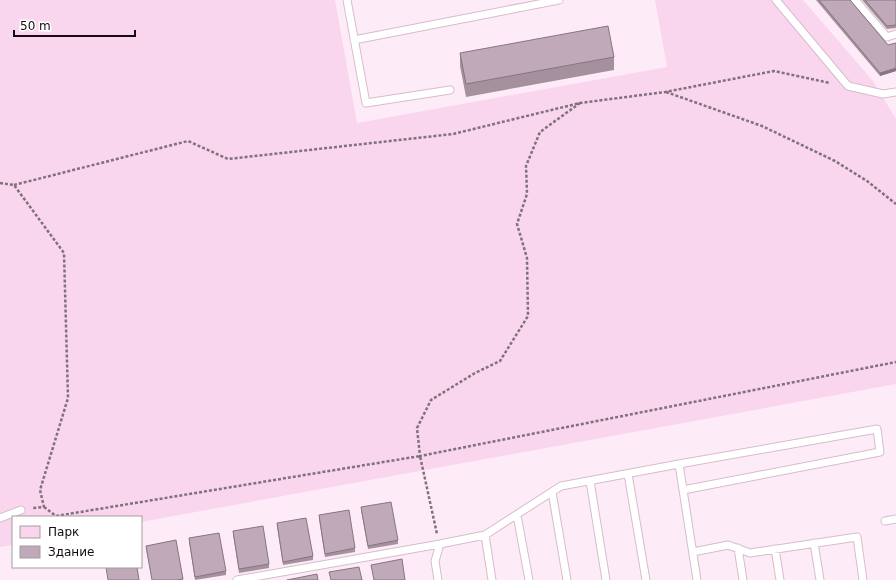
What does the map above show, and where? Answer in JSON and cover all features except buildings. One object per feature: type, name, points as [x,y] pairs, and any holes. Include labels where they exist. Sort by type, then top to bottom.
[{"type":"lane","points":[[347,0],[366,103],[450,90]]},
{"type":"lane","points":[[354,40],[559,0]]},
{"type":"lane","points":[[776,0],[848,86],[883,94],[896,92]]},
{"type":"lane","points":[[855,0],[886,37],[896,34]]},
{"type":"lane","points":[[237,580],[485,536],[561,486],[877,429],[880,452],[683,490]]},
{"type":"lane","points":[[679,464],[698,580]]},
{"type":"lane","points":[[628,474],[646,580]]},
{"type":"lane","points":[[590,481],[606,580]]},
{"type":"lane","points":[[552,492],[567,580]]},
{"type":"lane","points":[[0,518],[21,510]]},
{"type":"lane","points":[[517,515],[529,580]]},
{"type":"lane","points":[[884,521],[896,519]]},
{"type":"lane","points":[[485,536],[492,580]]},
{"type":"lane","points":[[693,552],[728,545],[750,553],[857,537],[863,580]]},
{"type":"lane","points":[[814,543],[820,580]]},
{"type":"lane","points":[[438,580],[435,561],[440,544]]},
{"type":"lane","points":[[738,548],[743,580]]},
{"type":"lane","points":[[775,549],[780,580]]},
{"type":"path","points":[[0,183],[14,185],[188,141],[228,159],[453,134],[580,103],[665,92],[774,71],[848,86]]},
{"type":"path","points":[[665,92],[762,126],[835,162],[867,181],[896,204]]},
{"type":"path","points":[[440,544],[420,456],[417,428],[431,400],[475,373],[500,361],[528,316],[527,258],[517,224],[527,194],[526,166],[540,132],[580,103]]},
{"type":"path","points":[[14,185],[64,253],[68,398],[40,490],[44,506],[56,516],[420,456],[896,362]]},
{"type":"path","points":[[21,510],[44,506]]},
{"type":"green space","points":[[0,0],[335,0],[357,123],[667,67],[655,0],[803,0],[873,81],[896,119],[896,384],[142,522],[142,516],[12,516],[12,545],[0,547]]}]
